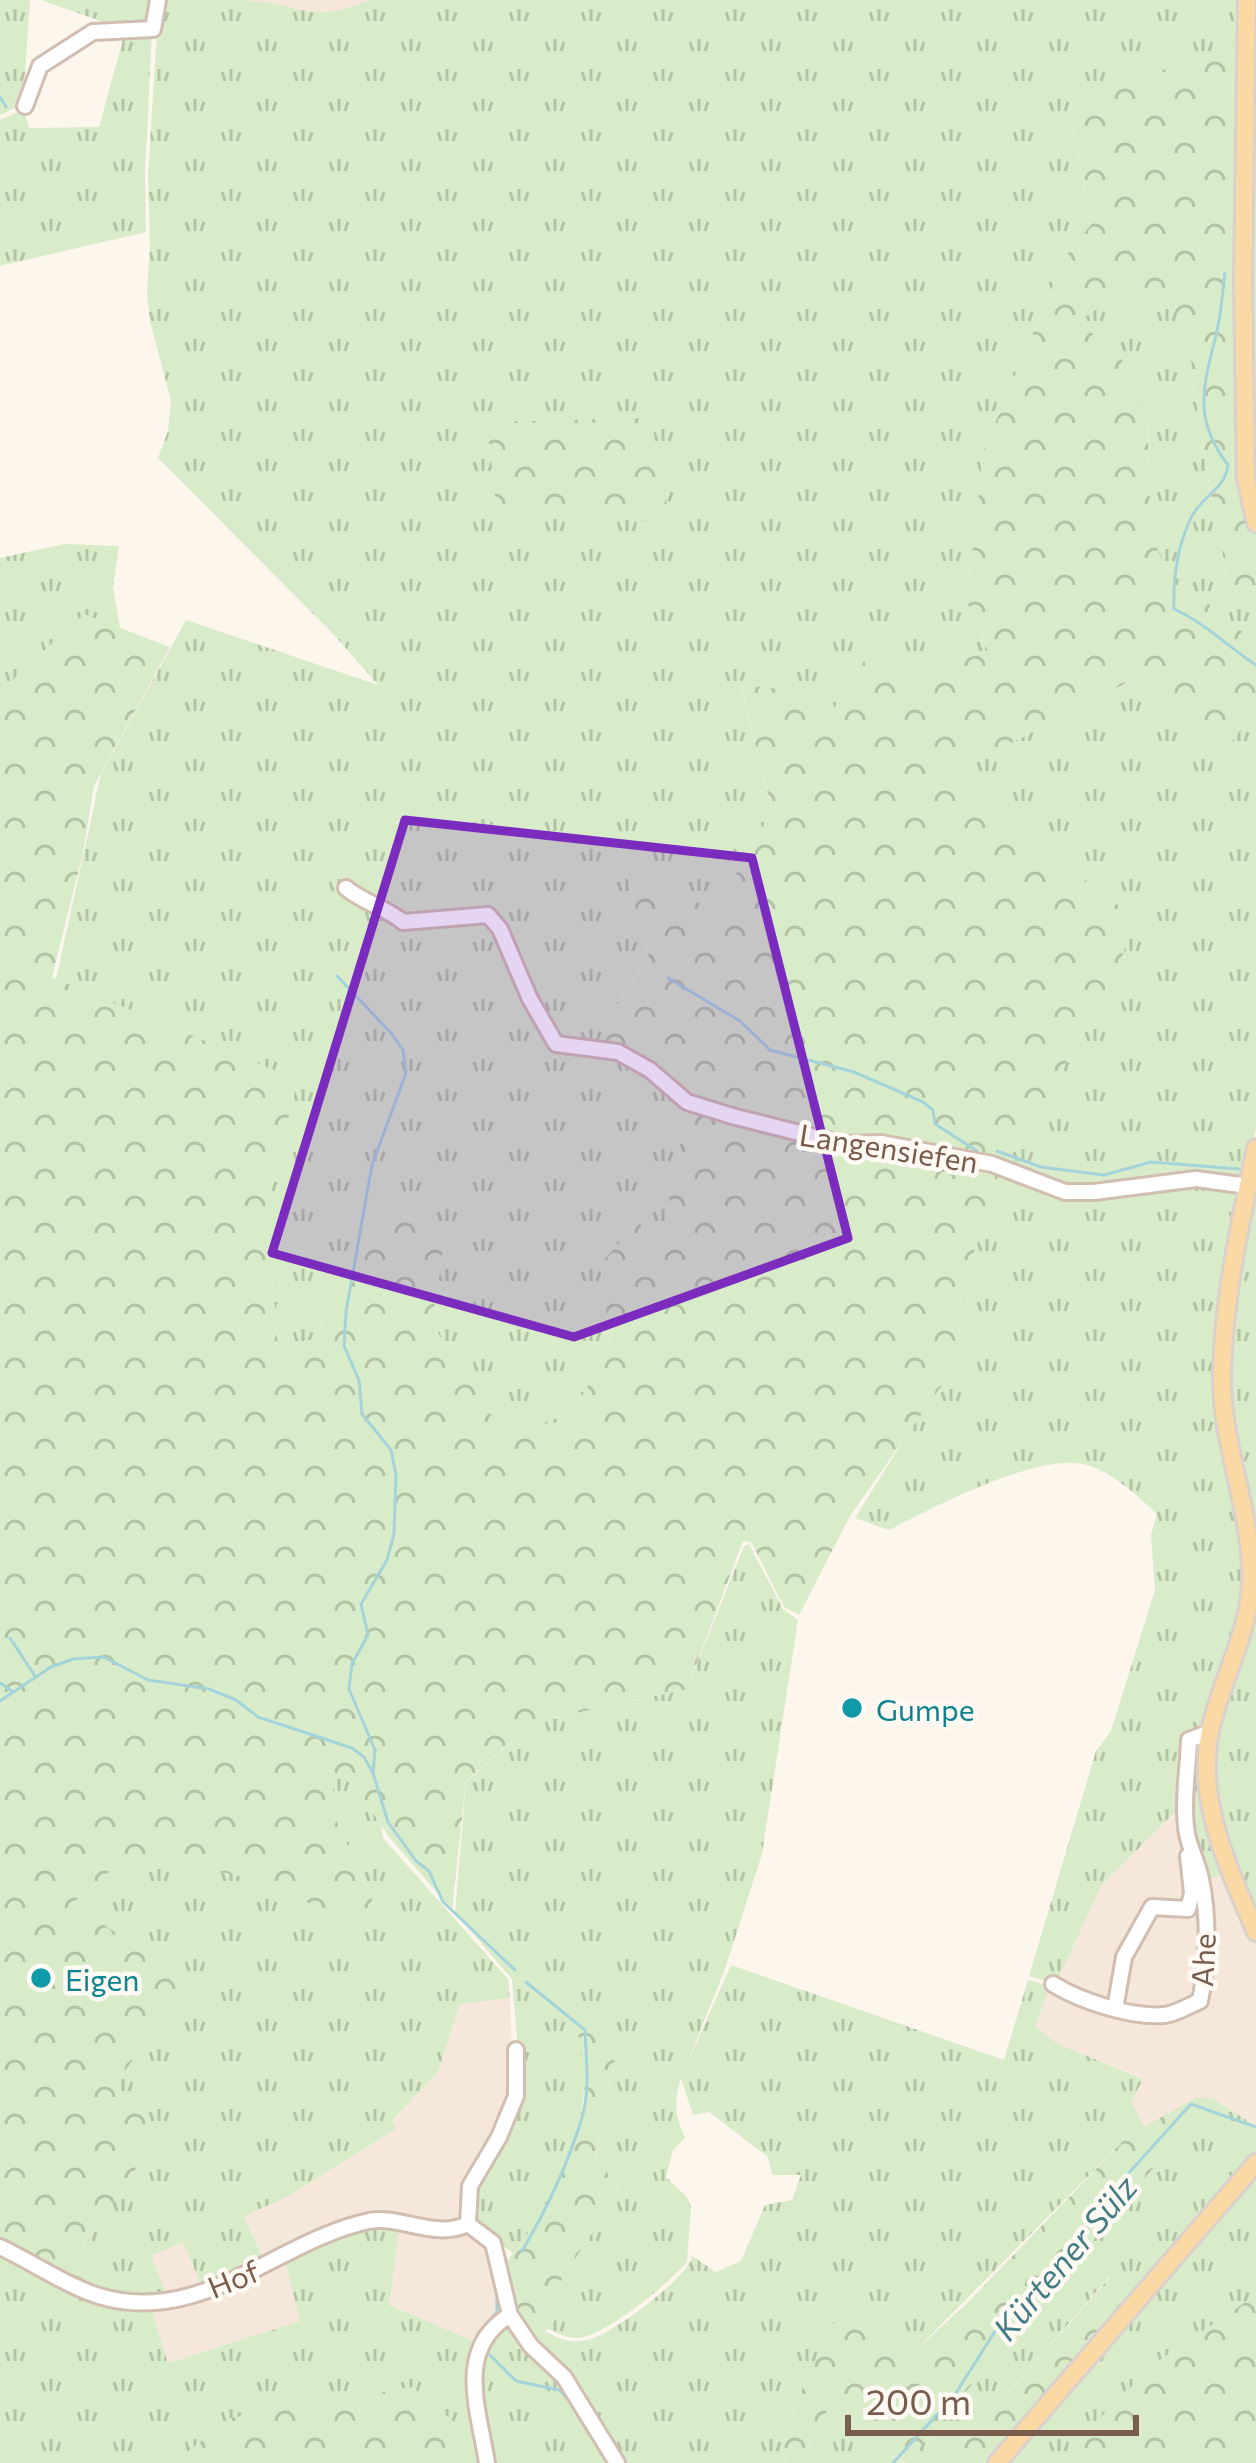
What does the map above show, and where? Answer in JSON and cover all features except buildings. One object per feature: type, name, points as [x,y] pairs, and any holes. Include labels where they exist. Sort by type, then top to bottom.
[{"type":"main road","points":[[1247,0],[1246,479],[1256,523]]},
{"type":"main road","points":[[1256,1148],[1228,1312],[1222,1385],[1251,1568],[1251,1601],[1210,1732],[1208,1803],[1256,1932]]},
{"type":"main road","points":[[997,2463],[1256,2163]]},
{"type":"street","points":[[25,106],[40,66],[93,32],[153,29],[158,0]]},
{"type":"street","name":"Langensiefen","points":[[346,888],[403,922],[488,915],[506,939],[525,990],[556,1044],[618,1052],[650,1070],[687,1102],[843,1144],[881,1143],[992,1164],[1065,1192],[1196,1179],[1248,1186]]},
{"type":"street","name":"Ahe","points":[[1115,2008],[1124,1957],[1153,1907],[1188,1909],[1192,1893],[1187,1833],[1189,1740],[1210,1732]]},
{"type":"street","name":"Ahe","points":[[1053,1984],[1073,1997],[1165,2015],[1200,2001],[1206,1947],[1202,1881],[1187,1833]]},
{"type":"street","points":[[516,2050],[516,2096],[470,2186],[468,2224],[493,2243],[510,2315],[531,2346],[564,2378],[617,2463]]},
{"type":"street","name":"Hof","points":[[0,2247],[97,2295],[133,2302],[185,2296],[233,2283],[315,2242],[374,2220],[428,2230],[459,2229],[468,2224]]},
{"type":"street","points":[[487,2463],[473,2360],[480,2344],[510,2315]]},
{"type":"highlighted area","points":[[405,820],[752,858],[848,1238],[574,1337],[272,1253]]},
{"type":"shaded area","points":[[250,0],[369,0],[344,12],[302,14]]},
{"type":"shaded area","points":[[1184,1803],[1229,1872],[1256,1940],[1256,2126],[1212,2098],[1196,2098],[1145,2127],[1131,2102],[1142,2078],[1058,2044],[1034,2026],[1101,1886]]},
{"type":"shaded area","points":[[510,1998],[514,2095],[491,2243],[507,2314],[479,2343],[389,2305],[399,2223],[284,2254],[301,2321],[168,2363],[147,2294],[151,2256],[184,2241],[267,2268],[244,2216],[285,2198],[396,2129],[391,2120],[438,2072],[460,2004]]},
{"type":"green space","points":[[0,0],[30,0],[23,104],[0,115]]},
{"type":"green space","points":[[41,0],[157,0],[152,28],[123,29]]},
{"type":"green space","points":[[159,0],[247,0],[320,12],[369,0],[1243,0],[1244,57],[1070,109],[1091,226],[1065,257],[983,452],[967,602],[988,651],[919,675],[864,662],[830,715],[741,687],[772,811],[715,912],[625,867],[649,957],[607,1020],[616,1054],[688,1104],[658,1259],[600,1264],[611,1344],[568,1422],[499,1428],[432,1324],[446,1230],[366,1205],[363,1274],[331,1299],[316,1339],[278,1348],[266,1205],[297,1081],[56,979],[101,774],[186,620],[378,685],[158,458],[168,431],[171,401],[147,293],[148,175]]},
{"type":"green space","points":[[152,31],[146,232],[0,266],[0,120],[24,109],[29,128],[99,127],[125,32]]},
{"type":"green space","points":[[1244,57],[1247,475],[1256,452],[1256,590],[1228,584],[1185,316],[1122,291],[1078,322],[1120,356],[1147,417],[1151,532],[1162,561],[1256,643],[1256,711],[1219,757],[1130,681],[948,776],[1135,918],[1119,965],[1033,1123],[1004,1166],[960,1292],[963,1355],[850,1516],[799,1615],[784,1607],[751,1542],[743,1541],[687,1689],[534,1722],[466,1781],[452,1910],[389,1837],[350,1777],[333,1772],[333,1813],[377,1911],[360,1931],[268,1881],[129,1855],[72,1904],[188,1980],[116,2084],[157,2128],[143,2158],[84,2245],[98,2292],[0,2244],[0,715],[15,677],[84,614],[170,647],[94,786],[83,853],[52,977],[298,1080],[266,1206],[278,1348],[316,1339],[331,1299],[363,1274],[365,1205],[446,1230],[432,1324],[499,1427],[568,1422],[611,1344],[600,1264],[639,1222],[658,1257],[688,1102],[651,1069],[598,1047],[607,1020],[649,957],[624,865],[715,911],[772,811],[741,685],[800,691],[830,715],[864,661],[919,675],[988,651],[967,602],[983,452],[1065,257],[1091,225],[1070,109],[1187,60]]},
{"type":"green space","points":[[1249,134],[1256,141],[1256,452],[1249,470]]},
{"type":"green space","points":[[1122,291],[1185,316],[1228,584],[1256,590],[1256,643],[1162,561],[1151,532],[1147,417],[1077,322]]},
{"type":"green space","points":[[651,418],[670,522],[497,515],[487,422]]},
{"type":"green space","points":[[64,544],[119,546],[113,588],[120,628],[84,615],[0,715],[0,558]]},
{"type":"green space","points":[[1131,681],[1219,756],[1256,711],[1256,1128],[1246,1183],[1066,1190],[1004,1166],[1033,1123],[1119,965],[947,776]]},
{"type":"green space","points":[[1256,1165],[1256,1920],[1233,1868],[1210,1766],[1212,1733],[1253,1601],[1226,1386],[1230,1311]]},
{"type":"green space","points":[[1002,1170],[1064,1193],[1197,1182],[1244,1187],[1215,1385],[1240,1543],[1243,1599],[1209,1731],[1189,1739],[1184,1803],[1101,1886],[1056,1984],[1029,1976],[1096,1751],[1111,1731],[1155,1590],[1151,1535],[1157,1514],[1106,1473],[1067,1463],[986,1484],[889,1530],[855,1518],[963,1355],[960,1292]]},
{"type":"green space","points":[[749,1544],[783,1609],[798,1620],[762,1854],[725,1969],[686,2066],[731,1965],[1004,2060],[1028,1980],[1050,1986],[1035,2027],[1058,2044],[1143,2079],[1131,2102],[1145,2127],[1128,2136],[913,2353],[839,2313],[801,2392],[782,2450],[787,2463],[619,2463],[590,2413],[532,2346],[545,2331],[572,2341],[601,2335],[665,2290],[692,2256],[716,2272],[741,2261],[765,2205],[792,2200],[801,2175],[772,2175],[768,2157],[709,2112],[693,2115],[681,2078],[676,2108],[685,2138],[673,2150],[666,2177],[687,2197],[691,2208],[687,2262],[639,2305],[596,2333],[574,2338],[548,2328],[556,2319],[559,2284],[620,2189],[595,2159],[615,2059],[585,2075],[580,2136],[552,2201],[513,2253],[470,2223],[474,2185],[501,2137],[519,2062],[512,1979],[455,1913],[466,1782],[534,1722],[687,1689],[744,1546]]},
{"type":"green space","points":[[1202,1735],[1229,1872],[1203,1882],[1189,1833],[1190,1741]]},
{"type":"green space","points":[[332,1772],[350,1776],[381,1825],[383,1838],[508,1979],[510,1998],[460,2004],[438,2072],[392,2120],[396,2129],[285,2198],[244,2216],[265,2264],[203,2289],[183,2242],[151,2256],[165,2291],[148,2294],[149,2298],[98,2292],[84,2245],[143,2158],[116,2085],[71,1905],[129,1855],[268,1881],[360,1931],[377,1911],[333,1813]]},
{"type":"green space","points":[[575,2018],[604,2022],[615,2059],[595,2158],[620,2189],[559,2284],[556,2319],[532,2346],[511,2315],[500,2271],[560,2180],[579,2130],[584,2074]]},
{"type":"green space","points":[[1195,2098],[1212,2098],[906,2463],[880,2451],[889,2430],[833,2401],[809,2441],[817,2463],[787,2463],[782,2450],[801,2392],[839,2312],[913,2353],[1128,2136]]},
{"type":"green space","points":[[1212,2098],[1256,2126],[1256,2157],[1138,2293],[1109,2277],[947,2463],[906,2463]]},
{"type":"green space","points":[[1256,2177],[1256,2295],[1154,2364],[1062,2457],[1069,2463],[1007,2463],[1248,2178]]},
{"type":"green space","points":[[374,2223],[399,2228],[389,2305],[479,2343],[482,2445],[231,2418],[174,2463],[0,2463],[0,2250],[94,2298],[150,2304],[168,2363],[300,2321],[285,2259]]},
{"type":"green space","points":[[1110,2277],[1138,2293],[989,2463],[947,2463]]},
{"type":"green space","points":[[1256,2295],[1256,2463],[1069,2463],[1062,2456],[1154,2364]]},
{"type":"green space","points":[[509,2318],[562,2379],[614,2463],[488,2463],[475,2378],[481,2345]]},
{"type":"green space","points":[[412,2387],[482,2445],[485,2463],[174,2463],[230,2418]]},
{"type":"green space","points":[[833,2401],[890,2431],[880,2451],[904,2463],[817,2463],[809,2441]]},
{"type":"waterway","name":"Kürtener Sülz","points":[[1254,84],[1256,95]]},
{"type":"waterway","points":[[0,97],[6,107]]},
{"type":"waterway","name":"Kürtener Sülz","points":[[1225,273],[1204,405],[1210,434],[1228,465],[1222,481],[1195,510],[1186,528],[1177,562],[1174,609],[1256,665]]},
{"type":"waterway","points":[[337,976],[392,1034],[403,1050],[406,1073],[372,1165],[346,1312],[344,1346],[359,1380],[362,1414],[391,1450],[396,1475],[394,1534],[387,1560],[361,1604],[368,1635],[352,1664],[349,1689],[375,1750],[373,1773],[388,1822],[429,1871],[443,1902],[515,1970]]},
{"type":"waterway","points":[[668,978],[740,1021],[770,1050],[854,1072],[923,1102],[933,1110],[935,1124],[977,1151]]},
{"type":"waterway","points":[[997,1151],[1041,1167],[1104,1175],[1151,1162],[1239,1169]]},
{"type":"waterway","points":[[10,1638],[35,1676]]},
{"type":"waterway","points":[[0,1701],[51,1667],[73,1659],[104,1657],[148,1680],[209,1689],[236,1700],[258,1717],[352,1748],[373,1773]]},
{"type":"waterway","points":[[0,1683],[12,1691]]},
{"type":"waterway","points":[[522,2251],[571,2150],[587,2083],[585,2030],[526,1982]]},
{"type":"waterway","name":"Kürtener Sülz","points":[[893,2463],[954,2396],[997,2328],[1025,2307],[1059,2269],[1099,2206],[1191,2104],[1256,2127]]},
{"type":"waterway","points":[[478,2334],[497,2312],[497,2298]]},
{"type":"waterway","points":[[490,2355],[516,2381],[559,2390],[573,2404]]},
{"type":"place","name":"Gumpe","points":[[852,1708]]},
{"type":"place","name":"Eigen","points":[[41,1978]]}]
